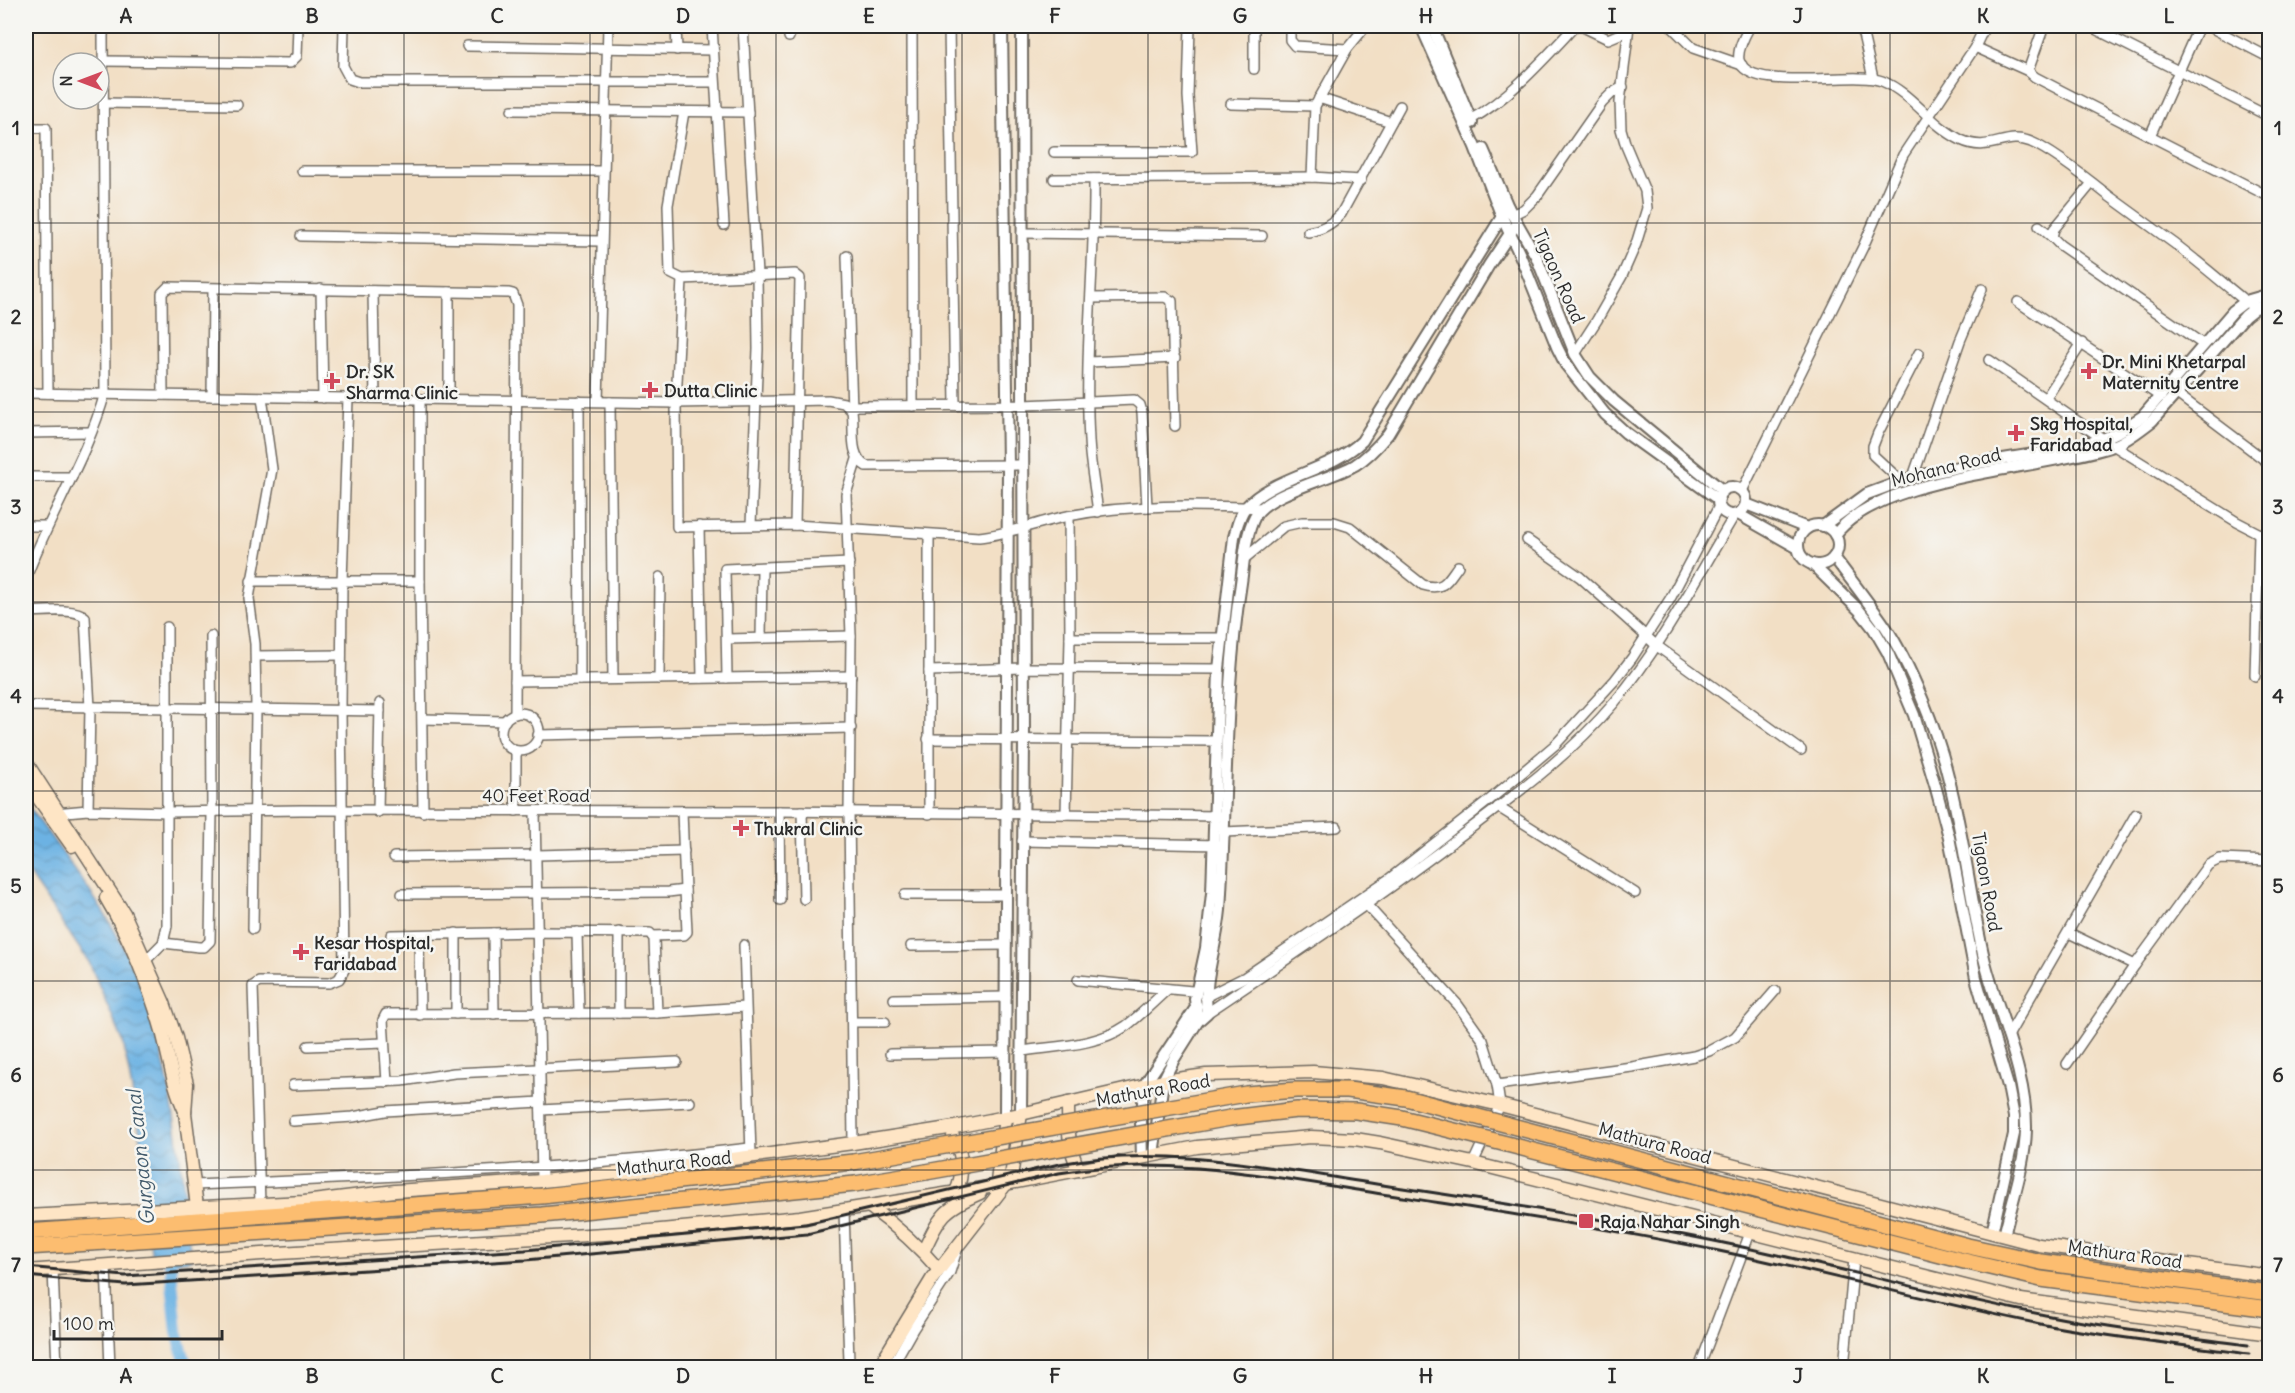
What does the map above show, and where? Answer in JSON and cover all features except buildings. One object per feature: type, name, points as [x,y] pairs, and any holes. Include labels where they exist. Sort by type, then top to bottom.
[{"type":"highway","name":"Mathura Road","points":[[26,1232],[145,1224],[193,1218],[542,1196],[853,1162],[1236,1095],[1296,1090],[1348,1090],[1406,1098],[1968,1246],[2041,1262],[2270,1293]]},
{"type":"highway","name":"Mathura Road","points":[[26,1247],[146,1240],[193,1218],[542,1215],[855,1184],[1230,1118],[1297,1110],[1356,1111],[1402,1118],[2041,1279],[2270,1309]]},
{"type":"main road","points":[[26,762],[111,906],[126,938],[161,1028],[178,1096],[185,1113]]},
{"type":"main road","points":[[26,781],[55,813],[124,913],[146,960],[176,1038],[187,1084],[185,1113],[195,1185],[193,1218]]},
{"type":"main road","points":[[26,1216],[130,1210],[193,1218],[260,1204],[303,1202],[395,1191],[542,1181],[657,1169],[751,1152],[853,1143],[947,1128],[1021,1114],[1163,1081],[1206,1075],[1313,1072],[1383,1078],[1500,1105],[2039,1245],[2270,1276]]},
{"type":"main road","points":[[1068,1103],[1071,1154],[1079,1170]]},
{"type":"main road","points":[[878,1368],[935,1275],[1012,1170],[1021,1114]]},
{"type":"main road","points":[[999,1189],[1005,1117]]},
{"type":"main road","points":[[947,1128],[956,1141],[961,1159],[960,1180],[956,1192]]},
{"type":"main road","points":[[923,1252],[943,1214],[962,1201],[999,1189],[1079,1170],[1197,1147],[1311,1137],[1355,1139],[1473,1163],[2020,1300],[2270,1334]]},
{"type":"main road","points":[[26,1271],[639,1232],[844,1211],[956,1192],[999,1189]]},
{"type":"main road","points":[[870,1206],[902,1231],[923,1252],[935,1275]]},
{"type":"street","points":[[103,51],[104,29],[108,26],[123,26]]},
{"type":"street","points":[[111,61],[290,63],[297,56],[298,26]]},
{"type":"street","points":[[344,26],[343,66],[350,79],[358,82],[714,82]]},
{"type":"street","points":[[598,401],[608,26]]},
{"type":"street","points":[[676,26],[677,50]]},
{"type":"street","points":[[712,26],[724,225]]},
{"type":"street","points":[[743,26],[757,275],[758,349],[751,525]]},
{"type":"street","points":[[789,26],[789,37]]},
{"type":"street","points":[[912,26],[913,406]]},
{"type":"street","points":[[950,26],[955,405]]},
{"type":"street","points":[[1002,26],[1008,466],[1005,1117]]},
{"type":"street","points":[[1021,1114],[1024,740],[1022,26]]},
{"type":"street","points":[[1054,152],[1192,152],[1188,96],[1191,26]]},
{"type":"street","points":[[1254,26],[1254,69]]},
{"type":"street","points":[[1290,26],[1290,40],[1295,46],[1347,49]]},
{"type":"street","points":[[1312,177],[1317,102],[1347,49],[1366,26]]},
{"type":"street","points":[[1207,1013],[1205,997],[1218,922],[1219,816],[1234,634],[1251,527],[1261,508],[1273,500],[1341,472],[1368,456],[1378,446],[1388,434],[1511,237],[1510,216],[1475,147],[1421,26]]},
{"type":"street","name":"Tigaon Road","points":[[1432,26],[1510,216],[1536,256],[1575,354],[1590,377],[1607,395],[1720,499]]},
{"type":"street","points":[[1470,120],[1486,111],[1556,48],[1575,26],[1608,39],[1628,28]]},
{"type":"street","points":[[1671,26],[1693,48],[1742,65],[1750,72],[1782,79],[1873,78],[1894,87],[1949,133],[1977,146],[2016,139],[2029,141],[2092,183],[2175,244],[2251,305],[2270,305]]},
{"type":"street","points":[[1742,65],[1739,52],[1750,26]]},
{"type":"street","points":[[1861,26],[1873,78]]},
{"type":"street","points":[[1148,1156],[1163,1081],[1198,1022],[1207,1013],[1538,777],[1612,705],[1657,646],[1736,515],[1742,512],[1746,504],[1742,491],[1863,247],[1903,155],[1975,47],[1985,26]]},
{"type":"street","points":[[2028,71],[2044,26]]},
{"type":"street","points":[[2089,26],[2270,117]]},
{"type":"street","points":[[2150,136],[2199,26]]},
{"type":"street","points":[[2208,26],[2270,58]]},
{"type":"street","points":[[1575,354],[1598,320],[1622,276],[1636,244],[1647,207],[1645,191],[1623,137],[1620,117],[1628,28]]},
{"type":"street","points":[[467,46],[713,50]]},
{"type":"street","points":[[1975,47],[2028,71],[2035,77],[2270,197]]},
{"type":"street","points":[[1198,1022],[1195,999],[1210,923],[1218,845],[1224,831],[1219,816],[1215,741],[1219,669],[1234,537],[1240,516],[1246,507],[1267,491],[1340,457],[1362,441],[1510,216],[1524,209],[1537,196],[1602,104],[1612,93],[1623,87]]},
{"type":"street","points":[[1231,104],[1317,102],[1392,122]]},
{"type":"street","points":[[111,103],[237,105]]},
{"type":"street","points":[[1308,232],[1319,230],[1335,221],[1400,106]]},
{"type":"street","points":[[512,110],[748,112]]},
{"type":"street","points":[[26,578],[30,557],[72,477],[105,393],[104,111]]},
{"type":"street","points":[[684,112],[668,217],[670,273],[682,279],[795,274],[800,278],[795,525]]},
{"type":"street","points":[[26,128],[46,128],[48,393]]},
{"type":"street","points":[[302,171],[603,171]]},
{"type":"street","points":[[1054,179],[1312,177],[1360,180]]},
{"type":"street","points":[[1094,179],[1095,234],[1088,402],[1090,450],[1098,512]]},
{"type":"street","points":[[2052,237],[2054,229],[2092,183]]},
{"type":"street","points":[[2039,226],[2060,245],[2204,345]]},
{"type":"street","points":[[1022,233],[1262,236]]},
{"type":"street","points":[[301,236],[601,241]]},
{"type":"street","name":"Tigaon Road","points":[[1511,237],[1557,347],[1577,381],[1605,414],[1626,433],[1720,499]]},
{"type":"street","points":[[847,256],[854,451],[857,459],[866,466],[1023,465]]},
{"type":"street","points":[[682,279],[676,403],[677,527],[795,525],[979,537],[1069,516],[1098,512],[1192,505],[1261,508]]},
{"type":"street","points":[[163,394],[163,291],[168,287],[509,293],[515,297],[517,305],[514,714]]},
{"type":"street","points":[[212,396],[213,289]]},
{"type":"street","points":[[1913,477],[1960,341],[1982,289]]},
{"type":"street","points":[[321,290],[323,398]]},
{"type":"street","points":[[373,291],[375,398]]},
{"type":"street","points":[[449,292],[449,398]]},
{"type":"street","name":"Mohana Road","points":[[1823,526],[1867,494],[1900,481],[1972,464],[2048,452],[2103,439],[2133,424],[2161,397],[2233,311],[2251,305],[2270,294]]},
{"type":"street","points":[[1091,298],[1165,297],[1171,299],[1175,358],[1175,426]]},
{"type":"street","points":[[2018,302],[2161,397]]},
{"type":"street","name":"Mohana Road","points":[[1835,535],[1844,523],[1864,510],[1901,494],[1970,476],[2042,463],[2115,445],[2136,434],[2152,421],[2177,393],[2251,305]]},
{"type":"street","points":[[2046,398],[2082,343]]},
{"type":"street","points":[[1900,481],[1873,455],[1873,446],[1919,353]]},
{"type":"street","points":[[1089,362],[1175,358]]},
{"type":"street","points":[[1989,360],[2103,439],[2270,539]]},
{"type":"street","points":[[26,393],[163,394],[182,400],[212,396],[676,403],[797,399],[838,401],[852,408],[1024,405],[1134,400],[1140,405],[1147,507]]},
{"type":"street","points":[[2177,393],[2270,464]]},
{"type":"street","points":[[253,929],[256,656],[249,607],[251,581],[272,469],[262,397]]},
{"type":"street","points":[[260,1204],[253,986],[259,982],[329,982],[339,979],[342,975],[341,655],[348,398]]},
{"type":"street","points":[[420,399],[423,812]]},
{"type":"street","points":[[579,401],[580,680]]},
{"type":"street","points":[[610,402],[613,679]]},
{"type":"street","points":[[26,433],[90,432]]},
{"type":"street","points":[[853,1143],[849,811],[851,636],[846,494],[857,459]]},
{"type":"street","points":[[26,477],[72,477]]},
{"type":"street","points":[[1148,1156],[1141,1121],[1145,1084],[1196,1007],[1205,997],[1245,977],[1363,902],[1556,744],[1615,680],[1647,636],[1670,599],[1720,499],[1733,487],[1742,491]]},
{"type":"street","points":[[1720,499],[1725,513],[1736,515],[1798,548]]},
{"type":"street","points":[[1746,504],[1807,528],[1823,526],[1835,535],[1837,550],[1834,557],[1821,565],[1806,562],[1798,548],[1798,540],[1807,528]]},
{"type":"street","points":[[1066,814],[1070,668],[1069,516]]},
{"type":"street","points":[[1245,558],[1284,526],[1302,522],[1334,522],[1350,527],[1423,585],[1433,588],[1444,584],[1458,566]]},
{"type":"street","points":[[26,526],[48,526]]},
{"type":"street","points":[[699,526],[702,678]]},
{"type":"street","points":[[2255,676],[2259,534]]},
{"type":"street","points":[[929,535],[929,814]]},
{"type":"street","points":[[1527,540],[1580,577],[1657,646],[1801,750]]},
{"type":"street","name":"Tigaon Road","points":[[1834,557],[1886,627],[1900,651],[1921,698],[1948,774],[1985,960],[2022,1093],[2026,1131],[2020,1167],[1998,1234]]},
{"type":"street","points":[[727,678],[725,569],[849,563]]},
{"type":"street","name":"Tigaon Road","points":[[1813,565],[1859,610],[1874,629],[1888,653],[1923,741],[1945,821],[1976,978],[2008,1086],[2015,1120],[1998,1234]]},
{"type":"street","points":[[761,638],[762,568]]},
{"type":"street","points":[[659,679],[660,577]]},
{"type":"street","points":[[251,581],[420,581]]},
{"type":"street","points":[[26,612],[74,612],[83,614],[85,617],[90,708],[88,810]]},
{"type":"street","points":[[146,960],[163,943],[167,926],[169,812],[167,627]]},
{"type":"street","points":[[163,943],[204,947],[210,941],[211,636]]},
{"type":"street","points":[[727,639],[851,636]]},
{"type":"street","points":[[1070,638],[1223,638]]},
{"type":"street","points":[[256,656],[341,655]]},
{"type":"street","points":[[929,670],[1219,669]]},
{"type":"street","points":[[515,681],[851,676]]},
{"type":"street","points":[[26,706],[341,711],[380,707],[378,812]]},
{"type":"street","points":[[514,714],[527,715],[532,718],[538,728],[537,741],[528,749],[516,751],[510,748],[502,739],[501,732],[505,721],[514,714]]},
{"type":"street","points":[[423,719],[505,721]]},
{"type":"street","points":[[538,735],[851,728]]},
{"type":"street","points":[[928,740],[1215,741]]},
{"type":"street","points":[[516,751],[516,811]]},
{"type":"street","points":[[1498,807],[1635,893]]},
{"type":"street","name":"40 Feet Road","points":[[55,813],[88,810],[169,812],[849,811],[929,814],[1219,816]]},
{"type":"street","points":[[535,811],[542,1181]]},
{"type":"street","points":[[391,935],[645,932],[652,936],[684,935],[687,932],[681,811]]},
{"type":"street","points":[[779,811],[780,900]]},
{"type":"street","points":[[802,811],[804,899]]},
{"type":"street","points":[[2008,1036],[2136,814]]},
{"type":"street","points":[[1945,821],[1958,816]]},
{"type":"street","points":[[1224,831],[1336,826]]},
{"type":"street","points":[[1022,841],[1218,845]]},
{"type":"street","points":[[394,857],[684,851]]},
{"type":"street","points":[[2067,1064],[2208,865],[2220,859],[2270,861]]},
{"type":"street","points":[[402,894],[685,890]]},
{"type":"street","points":[[905,895],[1006,895]]},
{"type":"street","points":[[1363,902],[1472,1022],[1483,1040],[1497,1085],[1500,1105],[1473,1163]]},
{"type":"street","points":[[577,932],[579,1013]]},
{"type":"street","points":[[619,932],[619,1013]]},
{"type":"street","points":[[456,933],[456,1014]]},
{"type":"street","points":[[493,933],[494,1014]]},
{"type":"street","points":[[2069,933],[2135,965]]},
{"type":"street","points":[[419,935],[420,1015]]},
{"type":"street","points":[[652,936],[655,950],[657,1013]]},
{"type":"street","points":[[195,1185],[751,1152],[744,945]]},
{"type":"street","points":[[911,946],[1006,945]]},
{"type":"street","points":[[1078,980],[1192,991]]},
{"type":"street","points":[[1022,1051],[1089,1040],[1115,1032],[1168,988]]},
{"type":"street","points":[[1497,1085],[1632,1066],[1709,1052],[1735,1038],[1774,992]]},
{"type":"street","points":[[894,999],[1006,997]]},
{"type":"street","points":[[387,1082],[384,1043],[385,1014],[657,1013],[745,1007]]},
{"type":"street","points":[[852,1022],[885,1022]]},
{"type":"street","points":[[308,1046],[384,1043]]},
{"type":"street","points":[[890,1054],[1006,1052]]},
{"type":"street","points":[[293,1085],[387,1082],[454,1073],[677,1062]]},
{"type":"street","points":[[293,1121],[352,1117],[385,1111],[690,1102]]},
{"type":"street","points":[[844,1211],[849,1362],[847,1368]]},
{"type":"street","points":[[1699,1368],[1750,1233]]},
{"type":"street","points":[[891,1368],[950,1272],[958,1245]]},
{"type":"street","points":[[1844,1368],[1854,1259]]},
{"type":"street","points":[[106,1266],[110,1368]]},
{"type":"street","points":[[53,1269],[57,1368]]},
{"type":"water","points":[[26,802],[98,903],[128,957],[145,998],[158,1041],[176,1128],[191,1260],[152,1264],[141,1139],[123,1041],[89,962],[26,870]]},
{"type":"waterway","name":"Gurgaon Canal","points":[[169,1251],[177,1332],[187,1368]]},
{"type":"railway","points":[[26,1267],[125,1276],[525,1250],[806,1224],[1059,1164],[1101,1158],[1143,1156],[1270,1167],[1598,1219],[1719,1242],[2074,1321],[2248,1345]]},
{"type":"railway","points":[[26,1276],[125,1285],[526,1260],[807,1234],[1059,1173],[1143,1166],[1186,1167],[1271,1176],[1598,1228],[1761,1260],[2050,1326],[2249,1354]]},
{"type":"place","name":"Dr. Mini Khetarpal Maternity Centre","points":[[2089,371]]},
{"type":"place","name":"Dr. SK Sharma Clinic","points":[[332,381]]},
{"type":"place","name":"Dutta Clinic","points":[[650,390]]},
{"type":"place","name":"Skg Hospital, Faridabad","points":[[2016,433]]},
{"type":"place","name":"Thukral Clinic","points":[[741,828]]},
{"type":"place","name":"Kesar Hospital, Faridabad","points":[[301,952]]},
{"type":"place","name":"Raja Nahar Singh","points":[[1586,1221]]}]
